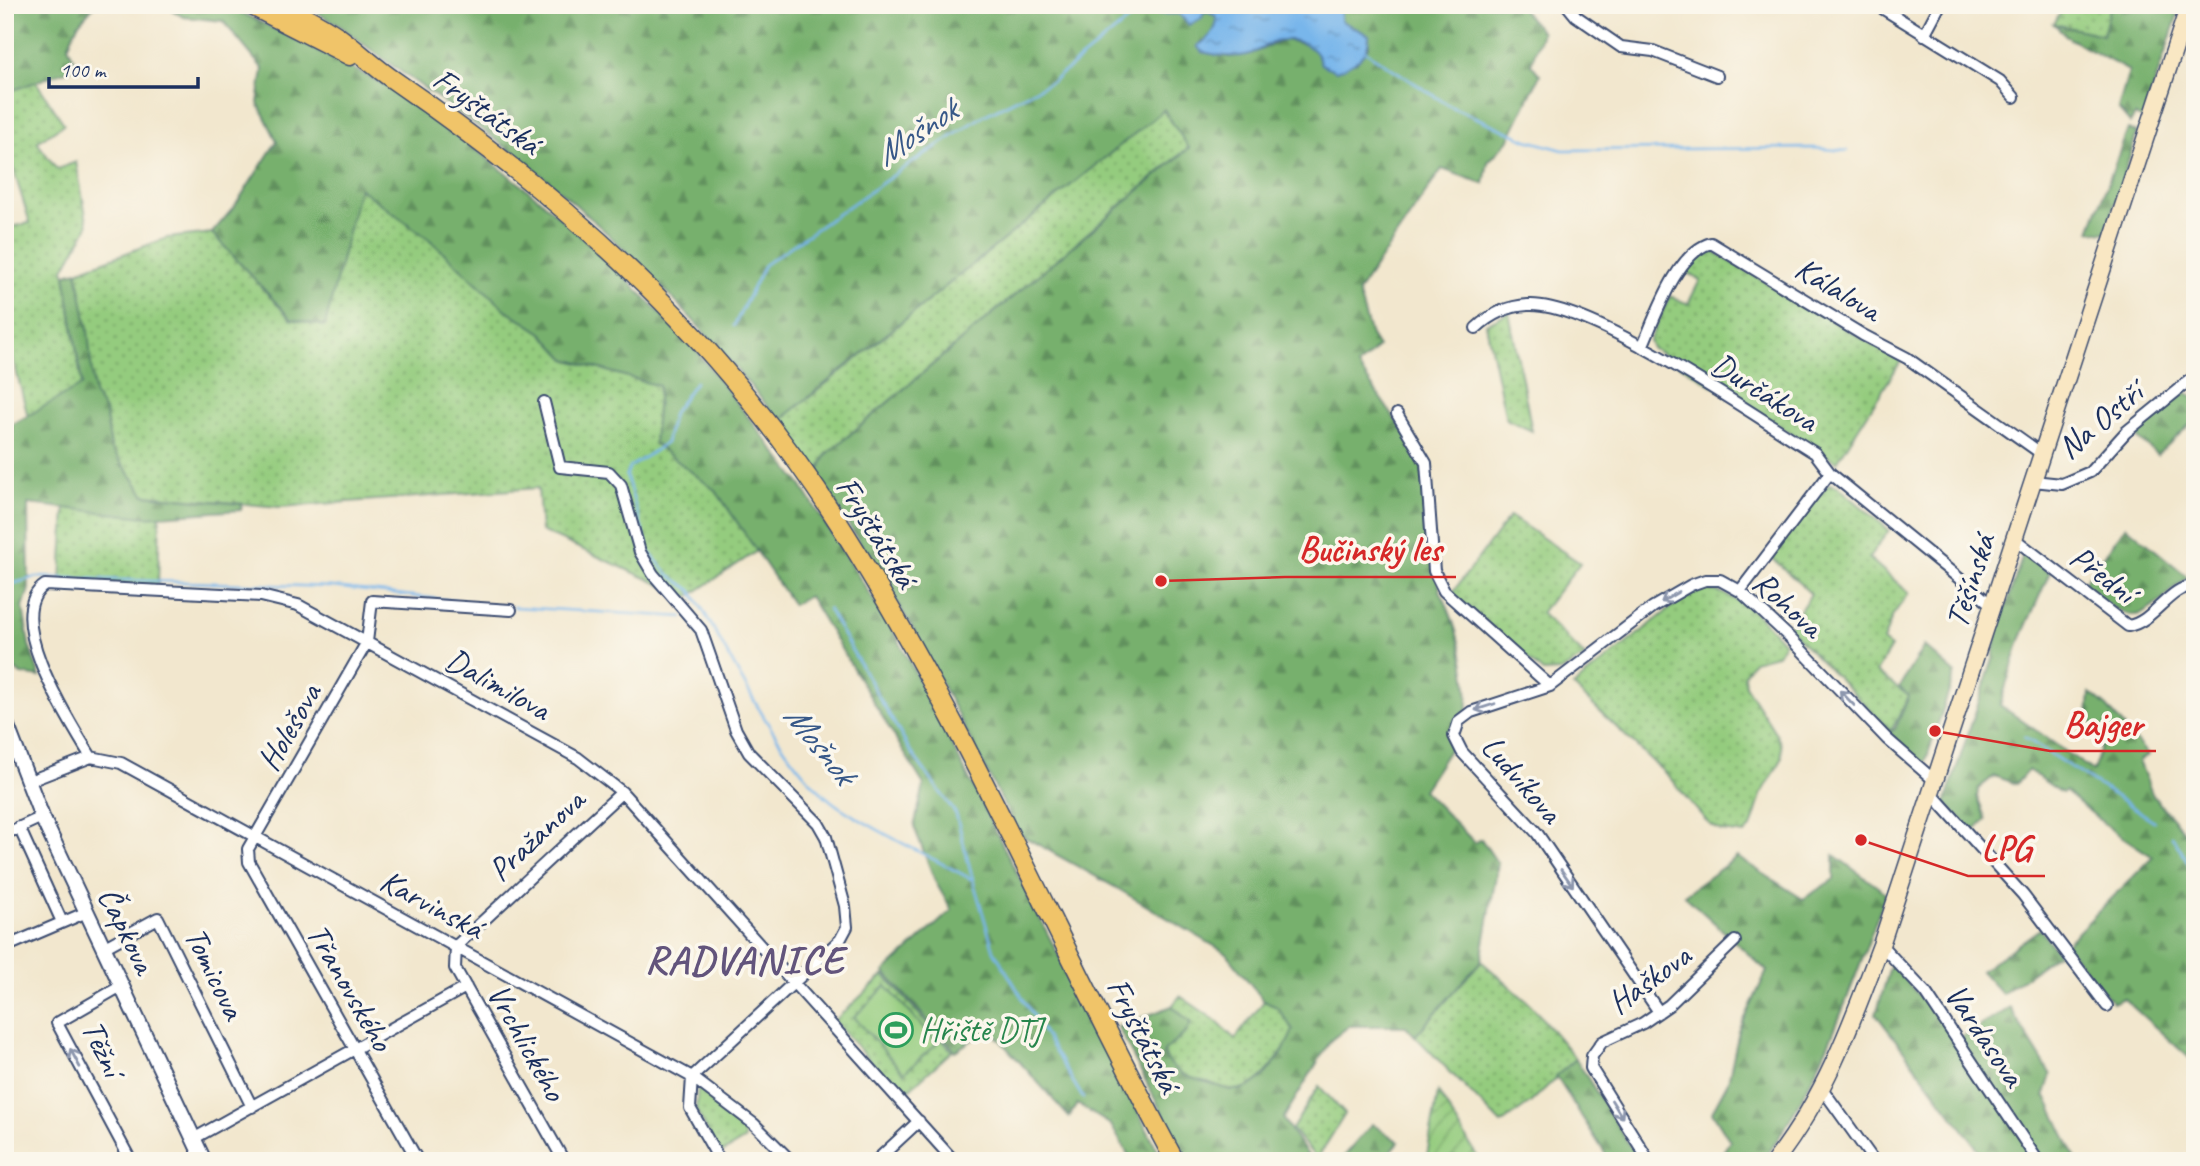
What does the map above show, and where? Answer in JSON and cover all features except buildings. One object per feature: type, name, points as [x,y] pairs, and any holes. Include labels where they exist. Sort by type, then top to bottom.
[{"type":"main road","name":"Fryštátská","points":[[250,5],[388,76]]},
{"type":"main road","name":"Fryštátská","points":[[284,5],[334,34],[388,76],[472,134],[544,191],[618,256],[702,343],[802,469],[845,532],[906,634],[1174,1161]]},
{"type":"main road","name":"Těšínská","points":[[1775,1161],[1821,1087],[1852,1023],[1881,944],[2016,540],[2189,5]]},
{"type":"street","points":[[1567,5],[1576,16],[1621,47],[1653,51],[1717,76]]},
{"type":"street","points":[[1877,5],[2000,81],[2014,97]]},
{"type":"street","points":[[1924,34],[1940,5]]},
{"type":"street","name":"Kálalova","points":[[1642,347],[1679,268],[1700,246],[1711,243],[1863,335],[1907,358],[2042,454]]},
{"type":"street","name":"Durčákova","points":[[1476,328],[1487,318],[1508,308],[1530,304],[1560,310],[1592,321],[1642,347],[1815,453],[1830,473],[1993,606]]},
{"type":"street","name":"Na Ostří","points":[[2033,481],[2062,484],[2083,475],[2126,432],[2195,376]]},
{"type":"street","points":[[544,402],[560,467],[609,472],[621,485],[640,552],[653,574],[701,630],[736,730],[749,753],[818,823],[826,837],[845,906],[847,927],[840,940],[692,1077],[690,1108],[720,1161]]},
{"type":"street","points":[[1397,414],[1426,463],[1434,571],[1444,591],[1550,686]]},
{"type":"street","points":[[1740,591],[1830,473]]},
{"type":"street","name":"Přední","points":[[2016,540],[2128,626],[2141,624],[2181,589],[2195,586]]},
{"type":"street","name":"Rohova","points":[[1550,686],[1653,607],[1691,585],[1705,580],[1720,580],[1740,591],[1787,635],[1933,788],[2023,895],[2107,1006]]},
{"type":"street","name":"Dalimilova","points":[[91,757],[50,686],[33,639],[32,602],[36,591],[45,585],[261,596],[298,605],[578,758],[622,792],[954,1161]]},
{"type":"street","points":[[367,642],[372,601],[511,610]]},
{"type":"street","name":"Holešova","points":[[255,838],[367,642]]},
{"type":"street","name":"Ludvíkova","points":[[1550,686],[1471,712],[1459,720],[1454,736],[1462,752],[1537,833],[1659,1012]]},
{"type":"street","name":"Čapkova","points":[[5,720],[42,817],[204,1161]]},
{"type":"street","points":[[27,782],[91,757]]},
{"type":"street","name":"Karvinská","points":[[91,757],[121,763],[692,1077],[754,1124],[790,1161]]},
{"type":"street","name":"Pražanova","points":[[456,946],[622,792]]},
{"type":"street","points":[[5,834],[42,817]]},
{"type":"street","points":[[19,827],[62,922]]},
{"type":"street","name":"Třanovského","points":[[255,838],[248,849],[249,862],[418,1161]]},
{"type":"street","points":[[5,947],[87,912]]},
{"type":"street","name":"Tomicova","points":[[105,947],[158,918],[252,1107]]},
{"type":"street","name":"Haškova","points":[[1649,1161],[1591,1068],[1592,1056],[1602,1042],[1659,1012],[1709,969],[1735,941]]},
{"type":"street","name":"Vardasova","points":[[1881,944],[1926,993],[2038,1161]]},
{"type":"street","name":"Vrchlického","points":[[456,946],[455,968],[564,1161]]},
{"type":"street","name":"Těžní","points":[[123,985],[57,1023],[131,1161]]},
{"type":"street","points":[[193,1139],[466,988]]},
{"type":"street","points":[[1821,1087],[1874,1161]]},
{"type":"street","points":[[876,1161],[919,1121]]},
{"type":"green space","points":[[5,5],[95,5],[78,24],[68,46],[77,67],[5,93]]},
{"type":"green space","points":[[165,5],[227,5],[383,84],[466,142],[538,198],[611,263],[695,349],[801,485],[898,639],[1163,1161],[1132,1161],[1111,1125],[1077,1104],[1069,1117],[990,1029],[955,1051],[884,972],[952,910],[936,883],[914,827],[924,785],[809,596],[793,605],[716,491],[654,443],[659,386],[566,359],[542,333],[505,309],[430,240],[359,188],[325,326],[291,319],[212,233],[235,206],[277,141],[258,103],[263,69],[223,21],[183,17]]},
{"type":"green space","points":[[304,5],[1147,5],[1158,14],[1205,10],[1216,16],[1218,23],[1202,52],[1229,57],[1250,54],[1285,40],[1309,45],[1319,55],[1356,63],[1369,46],[1369,35],[1341,21],[1341,5],[1518,5],[1542,32],[1531,64],[1540,75],[1508,141],[1488,162],[1484,184],[1442,169],[1358,292],[1371,336],[1378,347],[1358,366],[1420,455],[1440,590],[1457,633],[1466,679],[1468,710],[1457,718],[1448,742],[1451,747],[1423,790],[1475,843],[1481,839],[1498,864],[1481,961],[1415,1036],[1406,1026],[1349,1026],[1331,1040],[1283,1119],[1312,1161],[1187,1161],[1118,1027],[1172,1006],[1191,1023],[1186,1032],[1163,1053],[1167,1060],[1186,1076],[1233,1090],[1243,1089],[1262,1077],[1278,1058],[1293,1030],[1277,1007],[1264,1001],[1226,953],[1019,834],[914,630],[817,474],[827,454],[1189,148],[1164,110],[779,421],[672,297],[552,184],[340,26]]},
{"type":"green space","points":[[2064,5],[2111,5],[2104,36],[2054,24]]},
{"type":"green space","points":[[2111,5],[2181,5],[2143,119],[2135,115],[2130,123],[2118,109],[2129,71],[2070,39],[2054,24],[2103,35]]},
{"type":"green space","points":[[35,80],[64,124],[37,142],[57,169],[76,162],[88,226],[64,269],[82,385],[28,417],[13,358],[5,352],[5,228],[30,223],[5,142],[5,93]]},
{"type":"green space","points":[[1163,110],[1189,147],[827,454],[817,474],[779,422]]},
{"type":"green space","points":[[2128,129],[2137,133],[2106,233],[2090,231]]},
{"type":"green space","points":[[359,188],[430,240],[505,309],[542,333],[566,359],[659,386],[654,443],[716,490],[757,551],[688,597],[541,531],[538,488],[280,507],[145,495],[111,448],[105,411],[94,395],[77,271],[167,238],[212,233],[291,319]]},
{"type":"green space","points":[[1702,249],[1712,251],[1901,361],[1837,462],[1652,348],[1649,341],[1670,296],[1688,304],[1700,280],[1683,270]]},
{"type":"green space","points":[[77,271],[88,330],[94,394],[105,411],[111,448],[145,495],[242,504],[241,510],[145,517],[28,504],[29,589],[23,607],[29,645],[40,677],[21,674],[5,660],[5,434],[13,424],[82,385],[65,274]]},
{"type":"green space","points":[[1509,312],[1532,431],[1506,419],[1486,324]]},
{"type":"green space","points":[[2185,392],[2195,397],[2195,420],[2157,455],[2133,434]]},
{"type":"green space","points":[[1828,484],[1837,486],[1889,530],[1869,558],[1909,593],[1893,615],[1883,641],[1891,647],[1876,672],[1909,696],[1891,731],[1788,628],[1811,594],[1771,557]]},
{"type":"green space","points":[[65,508],[160,515],[158,586],[61,581]]},
{"type":"green space","points":[[1510,516],[1580,563],[1541,613],[1585,656],[1561,671],[1543,672],[1452,593]]},
{"type":"green space","points":[[2126,526],[2188,577],[2147,611],[2137,615],[2116,609],[2082,585]]},
{"type":"green space","points":[[2024,552],[2050,572],[2020,640],[2000,705],[2093,771],[2103,742],[2088,716],[2090,693],[2107,707],[2148,755],[2139,761],[2153,796],[2195,844],[2195,1063],[2123,998],[2113,1003],[2065,945],[2153,857],[2112,830],[2065,791],[2062,793],[2028,770],[2016,784],[1994,776],[1978,789],[1977,797],[1986,820],[1974,832],[1945,803],[1993,659],[1998,630]]},
{"type":"green space","points":[[1706,589],[1739,602],[1758,616],[1784,643],[1777,655],[1753,661],[1744,675],[1745,685],[1781,745],[1782,759],[1761,795],[1751,828],[1745,834],[1721,831],[1709,824],[1669,777],[1573,686],[1682,599]]},
{"type":"green space","points":[[1924,646],[1955,673],[1924,766],[1880,727],[1882,725],[1891,731],[1895,729],[1909,696],[1899,687]]},
{"type":"green space","points":[[1834,855],[1886,893],[1848,997],[1819,1065],[1784,1130],[1763,1161],[1717,1161],[1730,1141],[1712,1112],[1728,1082],[1739,1031],[1767,971],[1684,895],[1737,857],[1803,899],[1834,879]]},
{"type":"green space","points":[[2040,929],[2058,953],[2002,994],[1981,971]]},
{"type":"green space","points":[[1481,961],[1531,1005],[1576,1059],[1530,1103],[1501,1124],[1415,1036]]},
{"type":"green space","points":[[1891,964],[1945,1025],[1955,1041],[2010,1008],[2051,1075],[2045,1094],[2077,1161],[1987,1161],[1876,1014]]},
{"type":"green space","points":[[884,975],[952,1051],[902,1096],[834,1021]]},
{"type":"green space","name":"Hřiště DTJ","points":[[886,986],[937,1043],[904,1073],[854,1017]]},
{"type":"green space","points":[[1180,996],[1215,1020],[1235,1039],[1264,1001],[1277,1007],[1294,1030],[1278,1058],[1262,1077],[1243,1089],[1227,1089],[1181,1073],[1163,1053],[1186,1032],[1191,1023],[1172,1006]]},
{"type":"green space","points":[[1576,1059],[1639,1161],[1610,1161],[1556,1076]]},
{"type":"green space","points":[[1319,1086],[1345,1114],[1317,1159],[1292,1129]]},
{"type":"green space","points":[[698,1087],[740,1118],[745,1139],[720,1154],[696,1110]]},
{"type":"green space","points":[[1438,1092],[1480,1161],[1460,1161],[1455,1156],[1449,1161],[1426,1161]]},
{"type":"green space","points":[[1372,1124],[1399,1142],[1383,1161],[1340,1161]]},
{"type":"water","points":[[1147,5],[1341,5],[1341,21],[1369,35],[1368,43],[1359,59],[1336,71],[1321,64],[1308,46],[1287,40],[1272,43],[1246,55],[1213,54],[1202,52],[1197,46],[1212,34],[1216,26],[1216,16],[1205,11],[1201,19],[1189,25],[1179,14],[1158,14]]},
{"type":"waterway","name":"Mošnok","points":[[734,326],[764,265],[983,116],[1053,81],[1142,9],[1154,5]]},
{"type":"waterway","points":[[1365,51],[1450,106],[1527,140],[1563,150],[1814,148],[1847,151]]},
{"type":"waterway","name":"Mošnok","points":[[695,382],[673,413],[666,443],[630,467],[626,475],[649,552],[668,574],[691,590],[776,736],[817,788],[854,816],[973,880],[994,951],[1083,1098]]},
{"type":"waterway","points":[[9,585],[36,577],[333,587],[466,602]]},
{"type":"waterway","points":[[514,607],[683,617]]},
{"type":"waterway","points":[[828,609],[909,749],[956,814],[973,880]]},
{"type":"waterway","points":[[2024,737],[2154,821]]},
{"type":"waterway","points":[[2172,836],[2195,873]]},
{"type":"place","name":"Bučinský les","points":[[1161,581]]},
{"type":"place","name":"Bajger","points":[[1935,731]]},
{"type":"place","name":"LPG","points":[[1861,840]]},
{"type":"place","name":"Hřiště DTJ","points":[[896,1030]]},
{"type":"district","name":"RADVANICE","points":[[745,960]]}]
